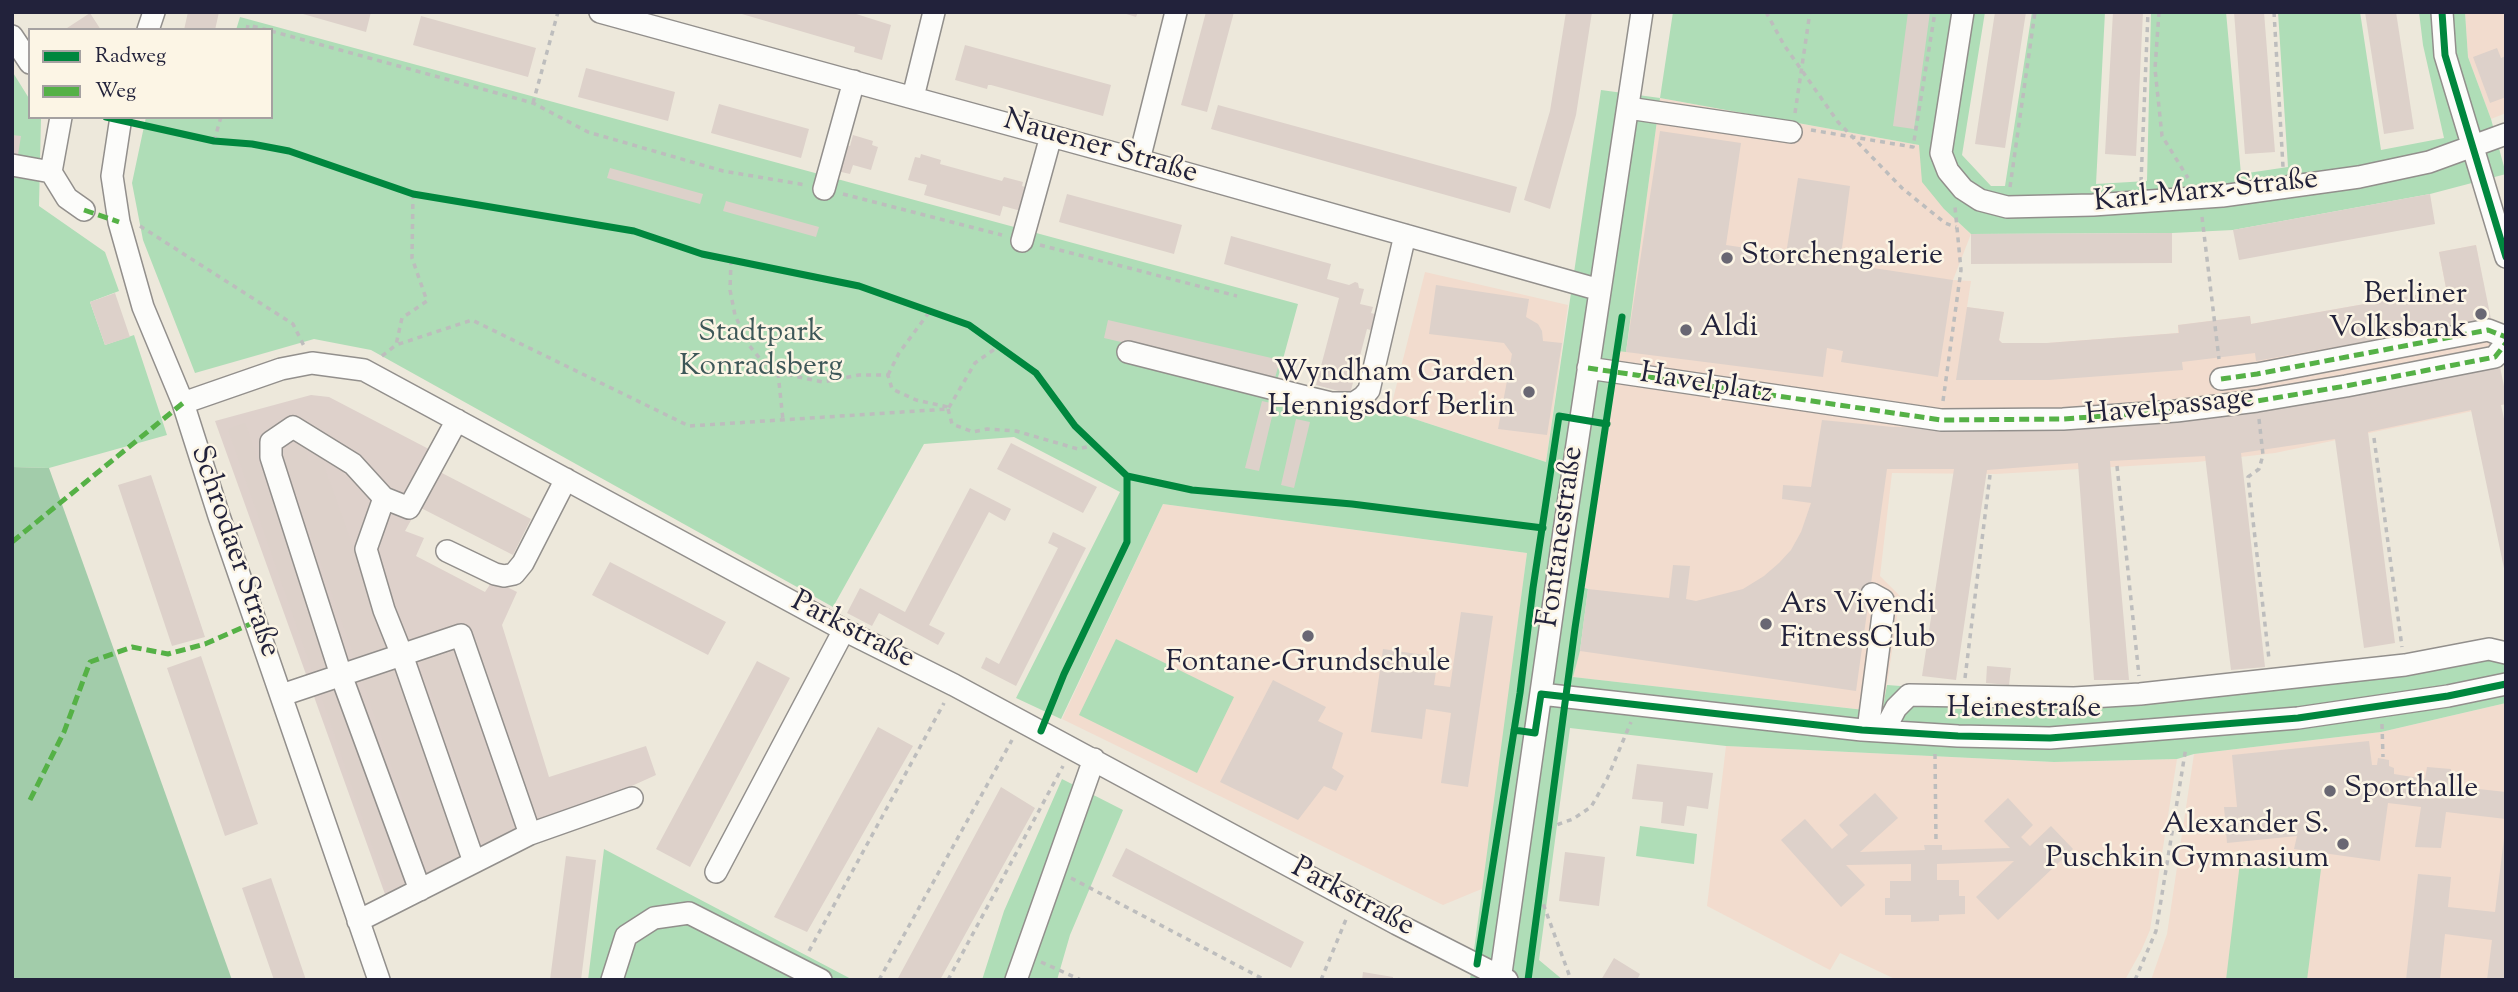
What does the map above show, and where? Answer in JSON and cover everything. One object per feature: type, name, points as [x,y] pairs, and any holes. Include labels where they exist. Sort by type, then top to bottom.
[{"type":"street","name":"Nauener Straße","points":[[600,12],[1600,290]]},
{"type":"street","points":[[913,97],[933,12]]},
{"type":"street","points":[[1139,160],[1176,12]]},
{"type":"street","name":"Fontanestraße","points":[[1502,979],[1588,368],[1642,12]]},
{"type":"street","name":"Karl-Marx-Straße","points":[[1963,12],[1941,153],[1948,172],[1963,189],[1980,200],[2007,207],[2200,197],[2359,177],[2429,162],[2506,134]]},
{"type":"street","points":[[2442,12],[2445,55],[2506,257]]},
{"type":"street","points":[[12,36],[28,60]]},
{"type":"street","points":[[824,189],[854,82]]},
{"type":"street","points":[[1628,108],[1792,130]]},
{"type":"street","points":[[61,119],[51,172],[67,198],[84,210]]},
{"type":"street","name":"Schrodaer Straße","points":[[116,119],[112,176],[119,222],[143,306],[183,403],[219,516],[379,980]]},
{"type":"street","points":[[1023,241],[1051,136]]},
{"type":"street","points":[[12,165],[51,172]]},
{"type":"street","points":[[1128,352],[1331,403],[1354,403],[1370,390],[1405,235]]},
{"type":"street","points":[[2221,379],[2488,330],[2506,340]]},
{"type":"street","name":"Havelpassage","points":[[1825,404],[1941,420],[2063,419],[2176,411],[2257,401],[2495,357],[2506,340]]},
{"type":"street","name":"Parkstraße","points":[[183,403],[281,369],[312,363],[364,370],[845,630],[1022,721],[1502,979]]},
{"type":"street","name":"Havelplatz","points":[[1588,368],[1825,404]]},
{"type":"street","points":[[420,890],[341,675],[271,457],[271,442],[293,427],[353,464],[383,498],[409,508],[457,420]]},
{"type":"street","points":[[447,551],[495,574],[514,574],[523,563],[566,479]]},
{"type":"street","points":[[383,498],[366,549],[384,610],[474,862]]},
{"type":"street","points":[[1872,594],[1883,600],[1884,607],[1875,731]]},
{"type":"street","points":[[716,872],[845,630]]},
{"type":"street","points":[[282,695],[461,635],[530,834]]},
{"type":"street","points":[[1875,731],[1909,695],[2074,698],[2140,694],[2404,665],[2488,649],[2506,653]]},
{"type":"street","name":"Heinestraße","points":[[1541,694],[1875,731],[2050,738],[2298,718],[2448,696],[2506,684]]},
{"type":"street","points":[[1016,980],[1094,760]]},
{"type":"street","points":[[358,921],[530,834],[632,797]]},
{"type":"street","points":[[612,980],[626,936],[654,918],[689,913],[821,980]]},
{"type":"path","points":[[533,103],[558,12]]},
{"type":"path","points":[[1766,12],[1819,98],[1851,137],[1902,188],[1945,223],[1956,228]]},
{"type":"path","points":[[1810,12],[1792,130],[1913,147],[1935,12]]},
{"type":"path","points":[[2007,207],[2035,12]]},
{"type":"path","points":[[2140,201],[2148,12]]},
{"type":"path","points":[[2159,12],[2155,69],[2156,99],[2162,136],[2200,197],[2221,379]]},
{"type":"path","points":[[2274,12],[2285,187]]},
{"type":"path","points":[[247,28],[248,24],[262,28]]},
{"type":"path","points":[[273,31],[533,103],[588,132],[723,171],[792,181],[1237,296]]},
{"type":"path","points":[[214,141],[220,119]]},
{"type":"path","points":[[1941,420],[1961,270],[1955,207],[1963,189]]},
{"type":"path","points":[[413,194],[412,258],[427,300],[402,318],[396,345],[472,320],[689,426],[949,408]]},
{"type":"path","points":[[119,222],[136,223],[293,324],[312,363]]},
{"type":"path","points":[[731,260],[730,290],[735,315],[748,344],[770,371],[823,382],[859,375],[888,375]]},
{"type":"path","points":[[930,311],[899,354],[888,375],[892,389],[916,400],[949,408]]},
{"type":"path","points":[[1528,980],[1565,697],[1622,317]]},
{"type":"path","points":[[999,346],[975,363],[949,408],[952,424],[973,432],[987,429],[1016,431],[1078,449],[1095,446]]},
{"type":"path","points":[[778,373],[783,420]]},
{"type":"path","points":[[2257,401],[2263,455],[2259,469],[2248,477],[2271,681]]},
{"type":"path","points":[[2374,438],[2404,665]]},
{"type":"path","points":[[2117,466],[2140,694]]},
{"type":"path","points":[[1963,697],[1990,475]]},
{"type":"path","points":[[799,969],[954,685]]},
{"type":"path","points":[[1548,828],[1573,819],[1591,807],[1607,779],[1638,705]]},
{"type":"path","points":[[2381,706],[2383,757]]},
{"type":"path","points":[[879,980],[1022,721]]},
{"type":"path","points":[[2135,980],[2156,931],[2186,757],[2186,728]]},
{"type":"path","points":[[1934,734],[1936,843]]},
{"type":"path","points":[[948,980],[1072,748]]},
{"type":"path","points":[[1055,870],[1265,980]]},
{"type":"path","points":[[1540,893],[1571,980]]},
{"type":"path","points":[[1321,980],[1354,901]]},
{"type":"path","points":[[1024,955],[1081,980]]},
{"type":"shaded area","points":[[2465,12],[2506,12],[2506,113],[2491,119],[2468,57]]},
{"type":"shaded area","points":[[1660,98],[1919,145],[1944,209],[1971,234],[1953,280],[1971,281],[1967,307],[2004,312],[1999,340],[2002,343],[2047,343],[2178,333],[2178,325],[2250,316],[2251,324],[2444,290],[2446,288],[2439,252],[2476,245],[2506,404],[2275,453],[2197,462],[1996,474],[1892,473],[1880,576],[1900,596],[1883,712],[1572,677],[1580,651],[1588,589],[1581,587],[1618,350],[1626,351]]},
{"type":"shaded area","points":[[1425,272],[1568,305],[1546,462],[1390,411]]},
{"type":"shaded area","points":[[311,395],[329,397],[446,458],[405,531],[424,538],[416,556],[485,592],[493,580],[517,592],[502,625],[549,777],[646,746],[656,775],[386,897],[215,421]]},
{"type":"shaded area","name":"Fontane-Grundschule","points":[[1163,504],[1527,553],[1484,888],[1443,905],[1062,719]]},
{"type":"shaded area","name":"Alexander S. Puschkin Gymnasium","points":[[2506,703],[2506,980],[2151,980],[2167,934],[2194,754],[2381,732]]},
{"type":"shaded area","points":[[1726,746],[2054,762],[2177,759],[2150,930],[2141,951],[2125,980],[1897,980],[1840,953],[1830,970],[1707,906]]},
{"type":"green space","points":[[1673,12],[1985,12],[1962,155],[1991,186],[2005,186],[2032,12],[2105,12],[2096,184],[2147,181],[2151,12],[2226,12],[2241,174],[2288,167],[2278,12],[2360,12],[2381,150],[2444,138],[2423,45],[2419,12],[2465,12],[2468,57],[2491,119],[2506,174],[2430,194],[2233,230],[1971,234],[1944,209],[1922,182],[1919,145],[1660,98]]},
{"type":"green space","name":"Stadtpark Konradsberg","points":[[240,17],[1298,304],[1277,381],[1390,411],[1546,462],[1601,90],[1660,98],[1626,352],[1618,351],[1582,587],[1588,589],[1580,651],[1573,677],[1882,712],[1887,685],[1954,690],[2147,687],[2394,660],[2506,640],[2506,703],[2381,732],[2194,754],[2177,759],[2054,762],[1726,746],[1570,728],[1539,960],[1563,980],[1470,980],[1527,553],[1163,504],[1061,719],[1016,698],[1120,492],[1014,437],[924,444],[833,607],[371,350],[314,339],[195,373],[143,240],[132,183],[146,119],[273,119],[273,28],[237,28]]},
{"type":"green space","points":[[12,71],[28,97],[28,119],[41,119],[39,206],[105,252],[119,291],[90,302],[105,345],[134,335],[167,435],[49,468],[12,467]]},
{"type":"green space","points":[[12,467],[49,468],[232,980],[12,980]]},
{"type":"green space","points":[[1116,639],[1234,697],[1197,773],[1079,715]]},
{"type":"green space","points":[[1062,779],[1123,810],[1070,935],[1057,980],[982,980],[1004,911]]},
{"type":"green space","points":[[1640,826],[1697,834],[1694,864],[1636,856]]},
{"type":"green space","points":[[604,849],[853,980],[588,980]]},
{"type":"green space","points":[[2240,862],[2321,869],[2307,980],[2226,980]]},
{"type":"building","points":[[188,12],[219,12],[215,28],[184,28]]},
{"type":"building","points":[[296,12],[371,12],[366,32]]},
{"type":"building","points":[[735,12],[850,12],[891,25],[882,60],[854,52],[855,47]]},
{"type":"building","points":[[1120,12],[1138,12],[1136,17]]},
{"type":"building","points":[[1206,12],[1234,12],[1207,112],[1181,105]]},
{"type":"building","points":[[1566,12],[1592,12],[1576,115],[1550,209],[1524,200],[1550,111]]},
{"type":"building","points":[[1908,12],[1930,12],[1914,129],[1893,126]]},
{"type":"building","points":[[1995,12],[2026,12],[2005,148],[1975,144]]},
{"type":"building","points":[[2113,12],[2143,12],[2136,156],[2105,154]]},
{"type":"building","points":[[2234,12],[2264,12],[2275,152],[2245,154]]},
{"type":"building","points":[[2365,12],[2396,12],[2414,129],[2384,134]]},
{"type":"building","points":[[90,13],[100,28],[67,28]]},
{"type":"building","points":[[421,16],[536,48],[528,77],[413,45]]},
{"type":"building","points":[[965,45],[1111,85],[1103,116],[991,85],[988,85],[987,89],[955,80]]},
{"type":"building","points":[[2497,48],[2501,58],[2506,56],[2506,97],[2490,103],[2473,57]]},
{"type":"building","points":[[586,68],[675,92],[668,121],[578,97]]},
{"type":"building","points":[[719,104],[809,129],[801,158],[711,133]]},
{"type":"building","points":[[1218,105],[1517,187],[1510,213],[1211,129]]},
{"type":"building","name":"Storchengalerie","points":[[1660,131],[1741,143],[1726,245],[1786,254],[1798,178],[1850,186],[1840,263],[1953,280],[1938,377],[1841,362],[1843,351],[1827,348],[1823,377],[1626,352]]},
{"type":"building","points":[[12,135],[21,136],[17,161],[12,160]]},
{"type":"building","points":[[853,135],[873,141],[872,145],[878,147],[871,170],[853,165],[850,174],[837,171],[844,145],[850,146]]},
{"type":"building","points":[[921,154],[941,160],[940,164],[1002,181],[1004,177],[1023,182],[1022,186],[1028,188],[1021,211],[1003,206],[1000,216],[924,195],[927,185],[908,180],[915,157],[920,158]]},
{"type":"building","points":[[610,168],[703,194],[700,204],[607,178]]},
{"type":"building","points":[[1067,194],[1182,225],[1174,254],[1059,222]]},
{"type":"building","points":[[2430,194],[2435,224],[2239,260],[2233,230]]},
{"type":"building","points":[[726,201],[819,227],[816,237],[723,211]]},
{"type":"building","points":[[2172,233],[2172,263],[1971,264],[1971,234]]},
{"type":"building","points":[[1231,236],[1331,264],[1327,279],[1349,285],[1355,282],[1359,288],[1364,289],[1360,304],[1373,307],[1371,313],[1378,315],[1374,331],[1367,329],[1350,394],[1316,385],[1339,298],[1224,264]]},
{"type":"building","points":[[2476,245],[2491,319],[2256,361],[2255,353],[2182,362],[2183,370],[2049,380],[1956,380],[1967,307],[2004,312],[1999,340],[2002,343],[2047,343],[2179,333],[2178,325],[2250,316],[2251,324],[2444,290],[2446,288],[2439,252]]},
{"type":"building","name":"Wyndham Garden Hennigsdorf Berlin","points":[[1436,285],[1529,299],[1526,317],[1538,324],[1543,341],[1562,343],[1547,435],[1498,429],[1512,354],[1504,343],[1429,334]]},
{"type":"building","points":[[115,293],[130,337],[105,345],[90,302]]},
{"type":"building","points":[[1108,320],[1280,360],[1275,378],[1104,338]]},
{"type":"building","points":[[2500,367],[2506,396],[2506,404],[2501,405],[2506,428],[2506,578],[2471,410],[2368,432],[2395,643],[2364,648],[2335,439],[2241,453],[2265,667],[2231,670],[2205,456],[2110,461],[2129,680],[2094,680],[2078,463],[1987,470],[1956,680],[1922,676],[1954,469],[1887,469],[1856,691],[1580,651],[1588,589],[1669,598],[1673,565],[1690,566],[1686,599],[1696,601],[1743,589],[1779,563],[1791,550],[1801,532],[1811,503],[1782,499],[1783,485],[1811,487],[1822,420],[1893,427],[1987,428],[2196,417],[2271,410]]},
{"type":"building","points":[[1262,401],[1275,404],[1259,471],[1245,468]]},
{"type":"building","points":[[1296,419],[1310,422],[1294,488],[1281,485]]},
{"type":"building","points":[[245,423],[332,672],[315,678],[228,429]]},
{"type":"building","points":[[303,442],[309,461],[321,457],[390,653],[357,664],[281,450]]},
{"type":"building","points":[[1011,443],[1097,487],[1083,513],[997,469]]},
{"type":"building","points":[[440,472],[531,519],[513,555],[421,508]]},
{"type":"building","points":[[151,475],[205,637],[172,646],[118,485]]},
{"type":"building","points":[[970,488],[1011,509],[1005,521],[989,512],[929,625],[945,633],[938,645],[879,613],[872,626],[847,613],[860,588],[905,612]]},
{"type":"building","points":[[1053,532],[1086,548],[1016,686],[981,668],[986,657],[999,664],[1058,548],[1048,543]]},
{"type":"building","points":[[610,562],[726,622],[708,655],[592,595]]},
{"type":"building","points":[[1461,612],[1493,616],[1468,787],[1441,783],[1451,713],[1426,709],[1422,739],[1371,732],[1383,649],[1438,657],[1434,685],[1450,687]]},
{"type":"building","points":[[451,649],[516,837],[485,848],[420,659]]},
{"type":"building","points":[[201,656],[258,824],[225,836],[167,668]]},
{"type":"building","points":[[757,661],[790,678],[690,867],[656,849]]},
{"type":"building","points":[[1987,666],[2011,668],[2009,685],[1986,683]]},
{"type":"building","points":[[397,668],[463,863],[429,875],[362,679]]},
{"type":"building","points":[[1273,680],[1326,707],[1318,721],[1343,733],[1332,768],[1344,776],[1336,791],[1324,786],[1298,820],[1220,782]]},
{"type":"building","points":[[338,689],[405,886],[388,892],[321,695]]},
{"type":"building","points":[[878,727],[913,746],[807,932],[774,917]]},
{"type":"building","name":"Sporthalle","points":[[2369,741],[2372,765],[2377,765],[2378,758],[2389,760],[2394,774],[2425,779],[2427,767],[2451,769],[2451,786],[2506,792],[2506,819],[2446,812],[2441,848],[2415,847],[2421,807],[2388,803],[2380,861],[2294,849],[2297,836],[2227,843],[2224,807],[2237,807],[2232,755]]},
{"type":"building","points":[[1637,764],[1713,773],[1708,809],[1687,806],[1684,826],[1661,823],[1663,802],[1632,799]]},
{"type":"building","points":[[1001,787],[1035,808],[940,980],[897,980]]},
{"type":"building","points":[[1875,793],[1898,818],[1860,852],[1925,850],[1924,845],[1942,845],[1942,850],[2010,848],[1984,821],[2008,798],[2033,825],[2021,837],[2030,846],[2051,826],[2073,849],[1998,920],[1976,897],[2014,861],[1937,864],[1937,880],[1959,880],[1959,896],[1965,896],[1965,914],[1939,915],[1939,921],[1911,922],[1911,915],[1885,915],[1885,898],[1890,898],[1890,881],[1911,881],[1911,864],[1846,865],[1865,885],[1841,907],[1781,840],[1805,819],[1832,849],[1848,835],[1839,825]]},
{"type":"building","points":[[2504,838],[2506,980],[2487,980],[2492,940],[2445,934],[2440,980],[2406,980],[2418,874],[2451,877],[2448,907],[2495,912]]},
{"type":"building","points":[[1126,848],[1304,942],[1291,968],[1112,876]]},
{"type":"building","points":[[1565,852],[1605,857],[1599,906],[1559,901]]},
{"type":"building","points":[[566,856],[596,860],[581,980],[550,980]]},
{"type":"building","points":[[271,878],[306,980],[274,980],[242,888]]},
{"type":"building","points":[[1614,958],[1640,974],[1637,980],[1601,980]]},
{"type":"building","points":[[1363,972],[1393,977],[1393,980],[1362,980]]},
{"type":"marked path","points":[[84,210],[119,222]]},
{"type":"marked path","points":[[2221,379],[2488,330],[2506,337]]},
{"type":"marked path","points":[[1588,368],[1941,420],[2063,419],[2176,411],[2346,386],[2495,357],[2506,343]]},
{"type":"marked path","points":[[12,542],[183,403]]},
{"type":"marked path","points":[[30,800],[64,732],[90,662],[132,647],[168,654],[205,644],[255,622]]},
{"type":"cycle path","points":[[2442,12],[2445,55],[2506,257]]},
{"type":"cycle path","points":[[115,119],[214,141],[289,151],[413,194],[634,231],[702,254],[859,286],[969,325],[1036,373],[1075,426],[1127,476],[1192,490],[1352,504],[1543,528]]},
{"type":"cycle path","points":[[1528,980],[1575,628],[1622,317]]},
{"type":"cycle path","points":[[1477,964],[1520,693],[1559,416],[1607,424]]},
{"type":"cycle path","points":[[1041,731],[1064,674],[1127,542],[1127,476]]},
{"type":"cycle path","points":[[1514,730],[1535,733],[1541,694],[1862,730],[2050,738],[2298,718],[2448,696],[2506,684]]},
{"type":"place","name":"Storchengalerie","points":[[1727,258]]},
{"type":"place","name":"Berliner Volksbank","points":[[2481,314]]},
{"type":"place","name":"Aldi","points":[[1686,330]]},
{"type":"place","name":"Wyndham Garden Hennigsdorf Berlin","points":[[1529,392]]},
{"type":"place","name":"Ars Vivendi FitnessClub","points":[[1766,624]]},
{"type":"place","name":"Fontane-Grundschule","points":[[1308,636]]},
{"type":"place","name":"Sporthalle","points":[[2330,791]]},
{"type":"place","name":"Alexander S. Puschkin Gymnasium","points":[[2343,844]]}]
